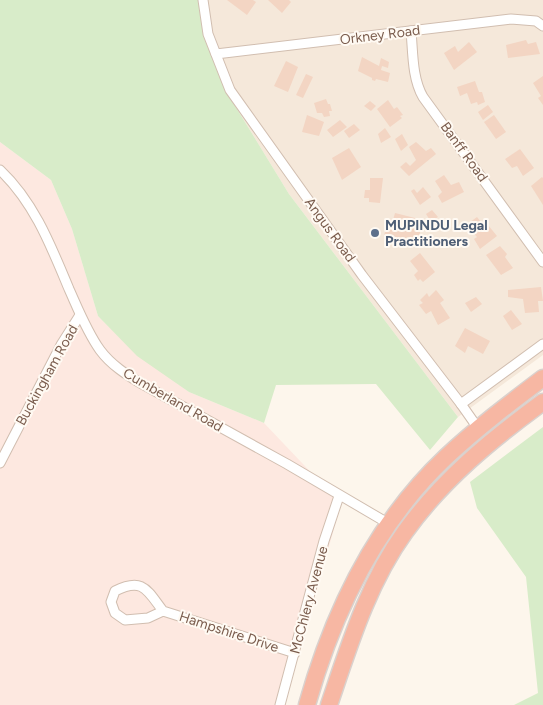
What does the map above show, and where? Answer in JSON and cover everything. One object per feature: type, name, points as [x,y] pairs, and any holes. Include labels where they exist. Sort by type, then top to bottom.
[{"type":"highway","points":[[307,705],[324,649],[344,600],[388,524],[433,471],[478,428],[543,378]]},
{"type":"highway","points":[[329,705],[368,597],[380,572],[405,532],[437,494],[488,444],[543,402]]},
{"type":"street","name":"Angus Road","points":[[203,0],[208,34],[230,90],[362,275],[461,404],[488,444]]},
{"type":"street","name":"Orkney Road","points":[[216,54],[511,19],[536,22],[543,26]]},
{"type":"street","name":"Banff Road","points":[[411,31],[418,89],[543,262]]},
{"type":"street","name":"Cumberland Road","points":[[0,170],[23,195],[35,214],[80,315],[100,350],[110,361],[126,374],[405,532]]},
{"type":"street","name":"Buckingham Road","points":[[0,463],[61,345],[80,315]]},
{"type":"street","points":[[461,404],[543,344]]},
{"type":"street","name":"McChlery Avenue","points":[[280,705],[324,540],[339,496]]},
{"type":"street","name":"Hampshire Drive","points":[[162,611],[148,618],[125,620],[115,613],[111,602],[115,591],[128,584],[138,585],[146,589],[162,611],[295,653]]},
{"type":"shaded area","points":[[200,0],[543,0],[543,355],[458,417],[289,194],[229,96]]},
{"type":"shaded area","points":[[0,142],[51,180],[72,229],[98,316],[130,348],[189,392],[264,423],[341,504],[284,705],[0,705]]},
{"type":"green space","points":[[0,0],[200,0],[229,96],[289,194],[458,417],[430,450],[376,384],[276,385],[264,423],[189,392],[137,356],[98,316],[72,229],[51,180],[0,142]]},
{"type":"green space","points":[[543,427],[543,705],[514,705],[538,693],[526,577],[477,508],[470,482]]},
{"type":"building","points":[[227,0],[253,0],[256,2],[247,15]]},
{"type":"building","points":[[268,0],[289,0],[291,2],[282,13]]},
{"type":"building","points":[[526,40],[528,44],[536,42],[540,54],[508,58],[506,45]]},
{"type":"building","points":[[469,42],[477,52],[454,70],[444,53],[455,46],[458,52]]},
{"type":"building","points":[[362,57],[379,66],[381,58],[389,62],[388,68],[382,66],[381,70],[390,73],[388,82],[372,80],[372,78],[358,71]]},
{"type":"building","points":[[286,61],[298,67],[288,92],[274,86]]},
{"type":"building","points":[[306,74],[313,77],[303,98],[296,95]]},
{"type":"building","points":[[543,76],[543,105],[538,98],[541,96],[533,83]]},
{"type":"building","points":[[475,81],[479,92],[482,92],[485,102],[478,105],[477,102],[471,104],[467,93],[460,96],[457,87]]},
{"type":"building","points":[[326,99],[332,111],[329,111],[330,116],[324,117],[322,113],[317,113],[314,103]]},
{"type":"building","points":[[388,100],[394,109],[397,107],[403,115],[400,116],[402,118],[390,127],[377,109]]},
{"type":"building","points":[[370,101],[376,106],[371,111],[364,106]]},
{"type":"building","points":[[488,105],[493,112],[483,120],[478,112]]},
{"type":"building","points":[[307,115],[324,122],[319,136],[302,132]]},
{"type":"building","points":[[494,115],[506,132],[496,139],[484,122]]},
{"type":"building","points":[[340,120],[347,127],[333,137],[327,130]]},
{"type":"building","points":[[354,124],[360,130],[349,138],[344,131]]},
{"type":"building","points":[[385,128],[391,137],[381,143],[378,134]]},
{"type":"building","points":[[402,134],[408,145],[401,151],[395,139]]},
{"type":"building","points":[[416,142],[426,151],[431,148],[436,154],[409,176],[400,167],[406,162],[410,166],[416,160],[409,147]]},
{"type":"building","points":[[349,148],[361,167],[342,180],[332,158]]},
{"type":"building","points":[[520,149],[534,168],[523,176],[517,166],[512,168],[505,159]]},
{"type":"building","points":[[444,175],[451,185],[459,182],[464,192],[442,203],[438,196],[442,192],[435,181]]},
{"type":"building","points":[[370,178],[383,178],[380,203],[369,202],[369,198],[364,198],[365,190],[370,190]]},
{"type":"building","points":[[543,178],[543,205],[531,186]]},
{"type":"building","points":[[423,187],[431,197],[420,205],[411,191],[414,189],[417,193]]},
{"type":"building","points":[[432,210],[438,217],[431,222],[426,214]]},
{"type":"building","points":[[395,213],[423,220],[418,241],[407,237],[404,241],[384,235],[387,227],[391,227]]},
{"type":"building","points":[[477,217],[485,227],[488,225],[497,236],[480,249],[474,239],[477,237],[466,225]]},
{"type":"building","points":[[500,246],[507,254],[505,257],[513,268],[501,275],[486,255]]},
{"type":"building","points":[[420,253],[435,272],[423,282],[420,279],[418,281],[414,275],[418,271],[410,261]]},
{"type":"building","points":[[541,287],[543,301],[538,301],[539,312],[525,313],[523,299],[508,297],[508,290]]},
{"type":"building","points":[[436,290],[444,300],[440,303],[450,318],[438,325],[431,311],[426,314],[419,305],[423,303],[420,300],[427,293],[429,297]]},
{"type":"building","points":[[476,297],[482,304],[471,312],[465,303]]},
{"type":"building","points":[[511,310],[522,324],[512,330],[503,316]]},
{"type":"building","points":[[465,328],[490,341],[483,354],[468,346],[465,353],[455,346]]},
{"type":"place","name":"MUPINDU Legal Practitioners","points":[[375,233]]}]
